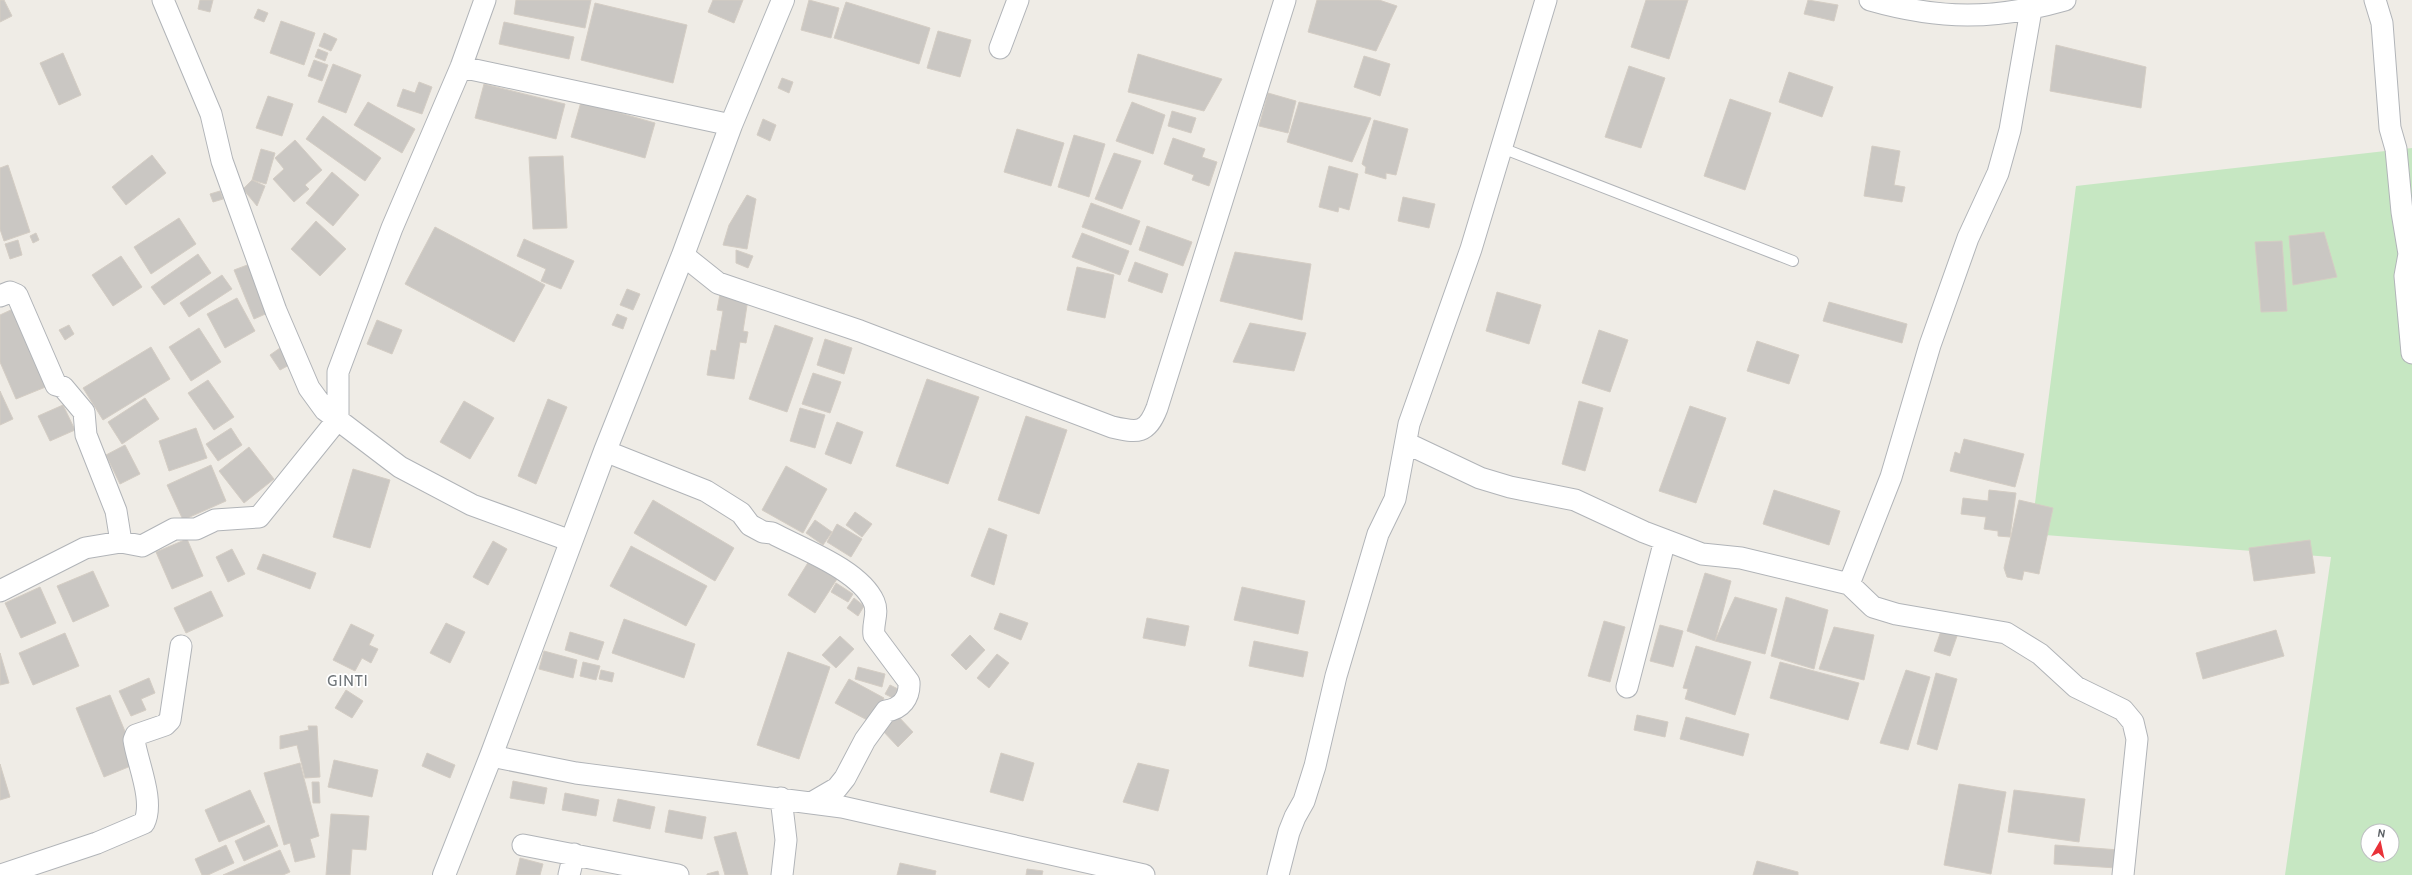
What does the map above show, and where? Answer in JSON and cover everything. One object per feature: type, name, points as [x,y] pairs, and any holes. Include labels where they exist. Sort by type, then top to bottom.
[{"type":"main road","points":[[444,875],[491,756],[605,451],[683,255],[731,125],[783,0]]},
{"type":"street","points":[[163,0],[211,114],[224,169],[276,311],[309,388],[325,410],[400,467],[472,505],[571,540]]},
{"type":"street","points":[[0,591],[85,548],[121,542],[142,546],[174,529],[196,529],[215,520],[259,517],[338,420],[338,372],[392,228],[461,67],[485,0]]},
{"type":"street","points":[[1000,48],[1018,0]]},
{"type":"street","points":[[683,255],[718,283],[860,332],[1112,427],[1132,432],[1140,430],[1151,424],[1157,408],[1285,0]]},
{"type":"street","points":[[1278,875],[1289,832],[1304,801],[1315,766],[1336,676],[1378,534],[1395,499],[1409,424],[1469,256],[1546,0]]},
{"type":"street","points":[[1870,0],[1906,10],[1962,16],[1986,16],[2031,10],[2065,0]]},
{"type":"street","points":[[2375,0],[2382,23],[2390,128],[2396,149],[2402,212],[2409,254],[2405,276],[2412,353]]},
{"type":"street","points":[[1849,584],[1891,477],[1930,345],[1968,238],[1998,173],[2010,130],[2031,10]]},
{"type":"street","points":[[461,67],[731,125]]},
{"type":"street","points":[[0,296],[10,292],[17,295],[56,385],[68,392],[84,412],[86,435],[116,511],[121,542]]},
{"type":"street","points":[[309,388],[338,372]]},
{"type":"street","points":[[1406,443],[1480,478],[1510,487],[1576,500],[1665,540],[1702,554],[1741,558],[1849,584],[1873,607],[1896,614],[2006,633],[2040,654],[2076,687],[2123,710],[2133,722],[2137,739],[2123,875]]},
{"type":"street","points":[[605,451],[706,491],[741,513],[750,525],[763,532],[772,533],[851,575],[866,589],[874,602],[876,610],[873,628],[874,635],[909,682],[909,689],[902,706],[896,710],[886,711],[869,735],[845,778],[837,788],[813,802]]},
{"type":"street","points":[[1627,687],[1665,540]]},
{"type":"street","points":[[1,875],[97,843],[144,823],[147,813],[144,782],[134,740],[136,735],[165,725],[170,720],[181,646]]},
{"type":"street","points":[[491,756],[576,773],[813,802],[894,818],[1144,875]]},
{"type":"street","points":[[781,798],[786,840],[782,875]]},
{"type":"street","points":[[524,845],[678,875]]},
{"type":"street","points":[[569,875],[574,854]]},
{"type":"lane","points":[[1502,148],[1793,261]]},
{"type":"green space","points":[[2412,148],[2412,875],[2285,875],[2331,557],[2031,534],[2076,186]]},
{"type":"building","points":[[0,0],[4,0],[12,16],[0,22]]},
{"type":"building","points":[[200,0],[213,0],[210,12],[198,9]]},
{"type":"building","points":[[516,0],[591,0],[585,28],[514,14]]},
{"type":"building","points":[[713,0],[743,0],[734,23],[708,12]]},
{"type":"building","points":[[809,0],[839,8],[831,38],[801,30]]},
{"type":"building","points":[[1317,0],[1379,0],[1397,6],[1376,51],[1308,32]]},
{"type":"building","points":[[1646,0],[1688,0],[1669,59],[1631,47]]},
{"type":"building","points":[[1808,0],[1838,5],[1834,21],[1804,14]]},
{"type":"building","points":[[846,2],[930,28],[919,64],[834,38]]},
{"type":"building","points":[[595,3],[687,25],[673,83],[581,60]]},
{"type":"building","points":[[258,9],[268,13],[264,22],[254,18]]},
{"type":"building","points":[[281,21],[315,33],[304,65],[270,53]]},
{"type":"building","points":[[504,22],[574,37],[569,59],[499,44]]},
{"type":"building","points":[[938,31],[971,40],[960,77],[927,68]]},
{"type":"building","points":[[324,33],[337,39],[331,51],[319,46]]},
{"type":"building","points":[[2056,45],[2146,67],[2141,108],[2050,91]]},
{"type":"building","points":[[318,49],[328,53],[325,61],[315,57]]},
{"type":"building","points":[[63,53],[81,95],[59,105],[40,63]]},
{"type":"building","points":[[1138,54],[1222,79],[1204,111],[1128,92]]},
{"type":"building","points":[[1364,56],[1390,64],[1380,96],[1354,87]]},
{"type":"building","points":[[314,60],[328,65],[322,81],[308,76]]},
{"type":"building","points":[[333,64],[361,75],[346,113],[318,102]]},
{"type":"building","points":[[1629,66],[1665,78],[1641,148],[1605,137]]},
{"type":"building","points":[[1789,72],[1833,87],[1822,117],[1779,102]]},
{"type":"building","points":[[782,78],[793,82],[789,93],[778,88]]},
{"type":"building","points":[[419,82],[432,87],[422,114],[397,106],[403,89],[415,93]]},
{"type":"building","points":[[484,84],[565,104],[556,139],[475,118]]},
{"type":"building","points":[[1268,93],[1296,101],[1288,133],[1259,126]]},
{"type":"building","points":[[268,96],[293,104],[282,136],[256,128]]},
{"type":"building","points":[[1730,99],[1771,113],[1745,190],[1704,176]]},
{"type":"building","points":[[368,102],[415,129],[402,153],[354,125]]},
{"type":"building","points":[[581,102],[655,123],[645,158],[571,137]]},
{"type":"building","points":[[1132,102],[1165,115],[1153,154],[1116,141]]},
{"type":"building","points":[[1299,102],[1371,118],[1352,162],[1287,142]]},
{"type":"building","points":[[1172,111],[1196,118],[1191,133],[1168,126]]},
{"type":"building","points":[[323,116],[381,158],[365,181],[306,139]]},
{"type":"building","points":[[763,119],[776,125],[770,141],[757,135]]},
{"type":"building","points":[[1374,120],[1408,129],[1396,175],[1386,173],[1386,179],[1365,173],[1366,167],[1362,164]]},
{"type":"building","points":[[1017,129],[1064,143],[1051,186],[1004,172]]},
{"type":"building","points":[[1074,135],[1105,144],[1089,197],[1058,187]]},
{"type":"building","points":[[1173,138],[1205,149],[1202,157],[1217,162],[1209,186],[1192,180],[1194,175],[1164,164]]},
{"type":"building","points":[[295,140],[322,170],[305,185],[309,189],[294,202],[273,179],[284,169],[275,158]]},
{"type":"building","points":[[1872,146],[1900,151],[1894,185],[1905,187],[1902,202],[1864,196]]},
{"type":"building","points":[[261,149],[275,153],[266,184],[252,180]]},
{"type":"building","points":[[1114,153],[1141,161],[1122,209],[1095,199]]},
{"type":"building","points":[[152,155],[166,173],[126,205],[112,187]]},
{"type":"building","points":[[563,156],[567,228],[533,229],[529,157]]},
{"type":"building","points":[[8,165],[30,232],[4,241],[0,229],[0,168]]},
{"type":"building","points":[[1329,166],[1358,174],[1349,210],[1339,207],[1338,212],[1319,207]]},
{"type":"building","points":[[332,172],[359,195],[333,226],[306,203]]},
{"type":"building","points":[[252,180],[265,186],[257,206],[243,189]]},
{"type":"building","points":[[220,191],[223,199],[213,202],[210,194]]},
{"type":"building","points":[[747,195],[756,199],[747,249],[723,245],[729,225]]},
{"type":"building","points":[[1403,197],[1435,204],[1429,228],[1398,221]]},
{"type":"building","points":[[1091,203],[1140,221],[1131,245],[1082,227]]},
{"type":"building","points":[[179,218],[196,244],[151,274],[134,247]]},
{"type":"building","points":[[316,221],[346,249],[320,276],[291,249]]},
{"type":"building","points":[[1147,226],[1192,242],[1183,266],[1139,250]]},
{"type":"building","points":[[435,227],[545,285],[514,342],[405,284]]},
{"type":"building","points":[[2324,232],[2337,277],[2293,285],[2289,236]]},
{"type":"building","points":[[36,233],[39,240],[33,243],[30,236]]},
{"type":"building","points":[[1082,233],[1129,251],[1120,275],[1072,257]]},
{"type":"building","points":[[524,239],[574,261],[561,289],[541,281],[546,269],[517,256]]},
{"type":"building","points":[[18,240],[22,255],[10,259],[5,244]]},
{"type":"building","points":[[2282,241],[2287,311],[2261,312],[2255,242]]},
{"type":"building","points":[[736,250],[753,256],[748,268],[736,263]]},
{"type":"building","points":[[1235,252],[1311,264],[1302,320],[1220,301]]},
{"type":"building","points":[[198,254],[211,273],[164,305],[151,287]]},
{"type":"building","points":[[121,256],[142,287],[113,306],[92,275]]},
{"type":"building","points":[[1135,262],[1168,274],[1162,293],[1128,281]]},
{"type":"building","points":[[250,264],[270,312],[254,319],[234,270]]},
{"type":"building","points":[[1077,267],[1114,275],[1105,318],[1067,310]]},
{"type":"building","points":[[222,275],[232,289],[189,317],[180,303]]},
{"type":"building","points":[[627,289],[640,294],[633,310],[620,305]]},
{"type":"building","points":[[1497,292],[1541,305],[1529,344],[1486,331]]},
{"type":"building","points":[[720,294],[748,299],[743,331],[748,332],[746,343],[740,342],[734,379],[707,375],[711,350],[716,351],[723,311],[717,310]]},
{"type":"building","points":[[237,298],[255,331],[225,348],[207,314]]},
{"type":"building","points":[[1829,302],[1907,324],[1902,343],[1823,321]]},
{"type":"building","points":[[15,308],[48,386],[16,399],[0,362],[0,315]]},
{"type":"building","points":[[617,314],[627,318],[623,329],[612,325]]},
{"type":"building","points":[[377,320],[402,330],[392,354],[367,344]]},
{"type":"building","points":[[1250,323],[1306,333],[1294,371],[1233,362]]},
{"type":"building","points":[[69,325],[74,334],[65,340],[59,330]]},
{"type":"building","points":[[775,325],[813,338],[787,412],[749,399]]},
{"type":"building","points":[[199,328],[221,362],[191,381],[169,347]]},
{"type":"building","points":[[1599,330],[1628,340],[1610,392],[1582,383]]},
{"type":"building","points":[[825,339],[852,348],[844,374],[817,365]]},
{"type":"building","points":[[1757,341],[1799,355],[1789,384],[1747,371]]},
{"type":"building","points":[[151,347],[170,379],[103,420],[83,388]]},
{"type":"building","points":[[280,348],[291,364],[280,370],[270,355]]},
{"type":"building","points":[[813,373],[841,382],[830,413],[802,404]]},
{"type":"building","points":[[927,379],[979,397],[948,484],[896,466]]},
{"type":"building","points":[[208,380],[234,417],[214,430],[188,393]]},
{"type":"building","points":[[0,391],[13,419],[0,425]]},
{"type":"building","points":[[145,398],[159,419],[122,444],[108,422]]},
{"type":"building","points":[[548,399],[567,407],[536,484],[518,476]]},
{"type":"building","points":[[464,401],[494,418],[470,459],[440,442]]},
{"type":"building","points":[[1579,401],[1603,408],[1585,471],[1562,464]]},
{"type":"building","points":[[63,405],[75,430],[50,441],[38,416]]},
{"type":"building","points":[[1690,406],[1726,418],[1696,503],[1659,491]]},
{"type":"building","points":[[800,408],[825,415],[815,448],[790,441]]},
{"type":"building","points":[[1026,416],[1067,430],[1039,514],[998,500]]},
{"type":"building","points":[[837,422],[863,432],[851,464],[825,454]]},
{"type":"building","points":[[196,428],[207,458],[169,471],[159,441]]},
{"type":"building","points":[[231,428],[242,445],[218,461],[206,444]]},
{"type":"building","points":[[1964,439],[2024,454],[2015,487],[1950,471],[1955,452],[1960,454]]},
{"type":"building","points":[[125,445],[140,474],[120,484],[106,455]]},
{"type":"building","points":[[249,447],[274,479],[244,503],[219,471]]},
{"type":"building","points":[[211,465],[226,501],[183,520],[167,485]]},
{"type":"building","points":[[786,466],[827,489],[803,533],[762,510]]},
{"type":"building","points":[[353,469],[390,480],[370,548],[333,537]]},
{"type":"building","points":[[1774,490],[1840,511],[1829,545],[1763,524]]},
{"type":"building","points":[[1989,490],[2016,493],[2010,537],[1998,536],[1998,531],[1984,529],[1986,517],[1961,514],[1963,498],[1988,501]]},
{"type":"building","points":[[653,500],[734,548],[715,581],[634,533]]},
{"type":"building","points":[[2019,500],[2053,508],[2039,574],[2024,571],[2022,580],[2007,577],[2004,568]]},
{"type":"building","points":[[855,512],[872,524],[862,537],[846,525]]},
{"type":"building","points":[[815,520],[832,532],[823,545],[806,533]]},
{"type":"building","points":[[837,524],[862,539],[851,557],[827,542]]},
{"type":"building","points":[[989,528],[1007,535],[994,585],[971,576]]},
{"type":"building","points":[[187,539],[203,576],[172,589],[156,552]]},
{"type":"building","points":[[2310,540],[2315,573],[2254,581],[2249,548]]},
{"type":"building","points":[[493,541],[507,549],[488,585],[473,577]]},
{"type":"building","points":[[631,546],[707,586],[686,626],[610,586]]},
{"type":"building","points":[[232,549],[245,574],[228,582],[216,557]]},
{"type":"building","points":[[263,554],[316,573],[310,589],[257,569]]},
{"type":"building","points":[[809,561],[837,579],[815,613],[788,595]]},
{"type":"building","points":[[93,571],[109,606],[73,622],[57,586]]},
{"type":"building","points":[[1705,573],[1731,581],[1715,641],[1687,631]]},
{"type":"building","points":[[836,583],[853,594],[848,602],[831,592]]},
{"type":"building","points":[[40,587],[56,623],[21,638],[5,603]]},
{"type":"building","points":[[1242,587],[1305,601],[1298,634],[1234,620]]},
{"type":"building","points":[[211,591],[223,616],[186,633],[174,608]]},
{"type":"building","points":[[1735,597],[1777,609],[1765,654],[1715,641]]},
{"type":"building","points":[[1786,597],[1828,610],[1814,669],[1771,656]]},
{"type":"building","points":[[854,598],[864,606],[858,616],[847,608]]},
{"type":"building","points":[[1000,613],[1028,623],[1021,640],[994,629]]},
{"type":"building","points":[[1147,618],[1189,626],[1185,646],[1143,638]]},
{"type":"building","points":[[624,619],[695,644],[684,678],[612,653]]},
{"type":"building","points":[[1604,621],[1625,627],[1610,682],[1588,676]]},
{"type":"building","points":[[446,623],[465,632],[450,663],[430,653]]},
{"type":"building","points":[[351,624],[374,635],[369,645],[378,649],[371,663],[362,658],[355,671],[333,660]]},
{"type":"building","points":[[1660,625],[1683,631],[1673,667],[1650,661]]},
{"type":"building","points":[[1834,627],[1874,635],[1864,680],[1819,669]]},
{"type":"building","points":[[2276,630],[2284,656],[2203,679],[2196,653]]},
{"type":"building","points":[[1941,631],[1957,636],[1950,656],[1934,651]]},
{"type":"building","points":[[570,632],[604,642],[598,660],[565,650]]},
{"type":"building","points":[[65,633],[79,666],[33,685],[19,653]]},
{"type":"building","points":[[970,635],[985,650],[966,670],[951,655]]},
{"type":"building","points":[[840,636],[854,649],[836,668],[822,655]]},
{"type":"building","points":[[1254,641],[1308,652],[1303,677],[1249,666]]},
{"type":"building","points":[[1696,646],[1751,662],[1735,715],[1685,699],[1688,689],[1683,688]]},
{"type":"building","points":[[544,651],[577,660],[573,678],[539,669]]},
{"type":"building","points":[[788,652],[830,667],[799,759],[757,745]]},
{"type":"building","points":[[0,653],[9,683],[0,685]]},
{"type":"building","points":[[997,654],[1009,663],[989,688],[977,678]]},
{"type":"building","points":[[583,662],[600,666],[596,680],[580,676]]},
{"type":"building","points":[[1780,662],[1859,683],[1848,720],[1770,698]]},
{"type":"building","points":[[858,667],[885,674],[882,687],[855,679]]},
{"type":"building","points":[[601,670],[614,673],[612,682],[599,679]]},
{"type":"building","points":[[1906,670],[1930,677],[1908,750],[1880,743]]},
{"type":"building","points":[[1936,673],[1957,679],[1937,750],[1917,744]]},
{"type":"building","points":[[149,678],[155,693],[141,699],[146,710],[131,716],[119,691]]},
{"type":"building","points":[[849,679],[884,698],[871,722],[835,703]]},
{"type":"building","points":[[890,685],[898,689],[893,698],[885,694]]},
{"type":"building","points":[[346,690],[363,701],[352,718],[335,708]]},
{"type":"building","points":[[110,695],[138,763],[104,777],[76,708]]},
{"type":"building","points":[[897,715],[913,732],[898,747],[882,730]]},
{"type":"building","points":[[1637,715],[1668,722],[1665,737],[1634,730]]},
{"type":"building","points":[[1686,717],[1749,734],[1743,756],[1680,739]]},
{"type":"building","points":[[308,726],[317,726],[320,777],[305,778],[297,745],[280,749],[280,736],[309,730]]},
{"type":"building","points":[[427,753],[455,765],[450,778],[422,766]]},
{"type":"building","points":[[1001,753],[1034,763],[1023,801],[990,792]]},
{"type":"building","points":[[334,760],[378,770],[372,797],[328,787]]},
{"type":"building","points":[[300,763],[319,836],[310,839],[315,857],[295,862],[290,843],[284,845],[264,773]]},
{"type":"building","points":[[1138,763],[1169,770],[1158,811],[1123,802]]},
{"type":"building","points":[[0,764],[10,797],[0,800]]},
{"type":"building","points":[[513,781],[547,788],[544,804],[510,798]]},
{"type":"building","points":[[312,782],[319,782],[320,803],[313,803]]},
{"type":"building","points":[[1959,784],[2006,792],[1991,874],[1944,865]]},
{"type":"building","points":[[250,790],[265,822],[219,842],[205,810]]},
{"type":"building","points":[[2014,790],[2085,799],[2079,842],[2008,832]]},
{"type":"building","points":[[565,793],[599,800],[596,816],[562,810]]},
{"type":"building","points":[[618,799],[655,807],[650,829],[613,821]]},
{"type":"building","points":[[669,810],[706,817],[702,839],[665,832]]},
{"type":"building","points":[[331,814],[369,816],[366,850],[352,849],[350,875],[326,875]]},
{"type":"building","points":[[269,825],[278,846],[244,861],[235,841]]},
{"type":"building","points":[[736,832],[748,875],[725,875],[714,837]]},
{"type":"building","points":[[226,845],[234,863],[208,875],[202,875],[195,859]]},
{"type":"building","points":[[2055,845],[2119,850],[2117,868],[2054,864]]},
{"type":"building","points":[[280,850],[290,872],[283,875],[223,875]]},
{"type":"building","points":[[520,858],[543,864],[540,875],[516,875]]},
{"type":"building","points":[[1757,861],[1798,872],[1798,875],[1753,875]]},
{"type":"building","points":[[900,863],[936,871],[935,875],[897,875]]},
{"type":"building","points":[[1027,869],[1043,871],[1042,875],[1026,875]]},
{"type":"building","points":[[718,871],[719,875],[707,875],[707,874]]},
{"type":"district","name":"GINTI","points":[[348,681]]}]
